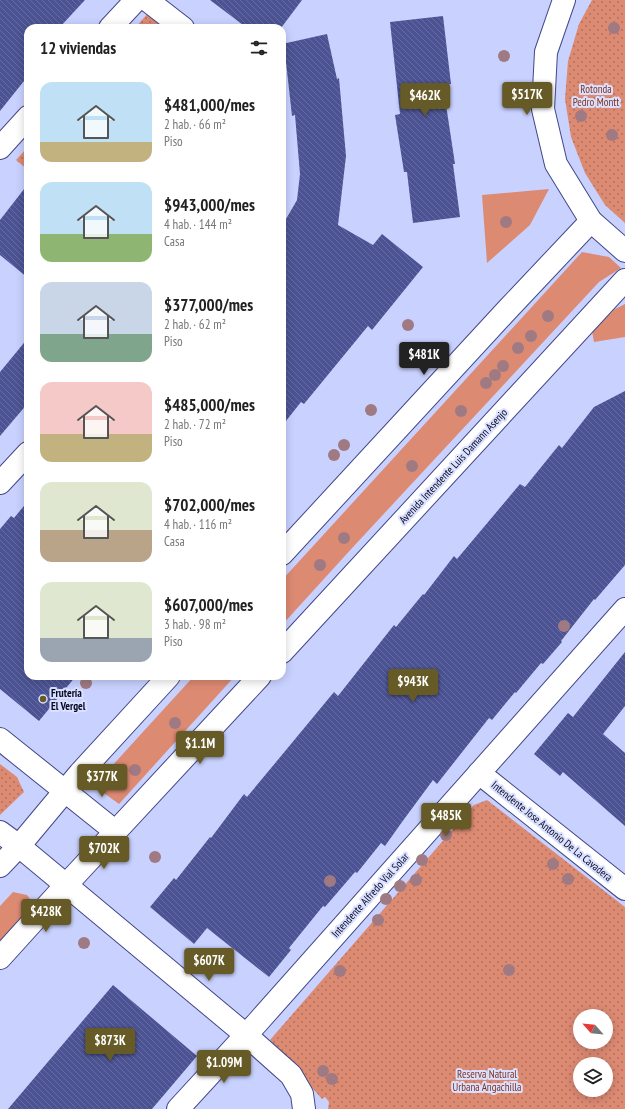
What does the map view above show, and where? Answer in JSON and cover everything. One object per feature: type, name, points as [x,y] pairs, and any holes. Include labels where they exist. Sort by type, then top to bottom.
[{"type":"main road","points":[[114,24],[136,0]]},
{"type":"main road","points":[[147,0],[178,24]]},
{"type":"main road","points":[[564,0],[546,52],[543,108],[556,164],[591,221],[625,251]]},
{"type":"main road","points":[[0,148],[24,121]]},
{"type":"main road","points":[[286,550],[591,221]]},
{"type":"main road","name":"Avenida Intendente Luis Damann Asenjo","points":[[286,648],[625,280]]},
{"type":"main road","points":[[0,483],[24,457]]},
{"type":"main road","name":"Intendente Alfredo Vial Solar","points":[[178,1109],[246,1035],[479,773],[624,614]]},
{"type":"main road","points":[[0,866],[19,846],[80,773],[166,680]]},
{"type":"main road","points":[[0,958],[256,680]]},
{"type":"main road","points":[[0,739],[116,832]]},
{"type":"main road","name":"Intendente Jose Antonio De La Cavadera","points":[[479,773],[625,889]]},
{"type":"main road","points":[[0,832],[19,846],[246,1035],[291,1075],[302,1094],[304,1109]]},
{"type":"green space","name":"Rotonda Pedro Montt","points":[[592,0],[625,0],[625,223],[605,205],[585,173],[571,137],[565,99],[568,61],[579,24]]},
{"type":"green space","points":[[149,12],[162,24],[138,24]]},
{"type":"green space","points":[[24,151],[24,167],[16,160]]},
{"type":"green space","points":[[549,189],[530,225],[487,263],[482,195]]},
{"type":"green space","points":[[582,252],[609,257],[621,268],[599,282],[286,621],[286,576]]},
{"type":"green space","points":[[625,304],[625,337],[594,342],[592,331],[615,309]]},
{"type":"green space","points":[[190,680],[231,680],[119,804],[101,791],[100,779]]},
{"type":"green space","points":[[0,764],[17,777],[24,792],[0,815]]},
{"type":"green space","name":"Reserva Natural Urbana Angachilla","points":[[487,800],[625,907],[625,1109],[328,1109],[329,1102],[325,1097],[322,1099],[270,1040],[474,805]]},
{"type":"green space","points":[[13,892],[27,895],[34,904],[30,911],[0,943],[0,906]]},
{"type":"building","points":[[0,0],[85,0],[63,24],[24,24],[24,81],[0,111]]},
{"type":"building","points":[[210,0],[302,0],[284,24],[242,24]]},
{"type":"building","points":[[443,16],[451,84],[443,85],[455,164],[453,164],[460,217],[413,223],[407,172],[404,172],[395,115],[400,114],[390,22]]},
{"type":"building","points":[[327,34],[337,79],[339,78],[346,156],[338,225],[373,245],[382,234],[423,267],[372,330],[368,326],[304,404],[301,402],[286,421],[286,219],[297,200],[300,174],[295,115],[292,116],[286,62],[286,43]]},
{"type":"building","points":[[24,189],[24,275],[0,255],[0,220]]},
{"type":"building","points":[[24,343],[24,408],[0,436],[0,372]]},
{"type":"building","points":[[625,391],[625,565],[595,600],[594,599],[561,641],[562,642],[543,664],[541,663],[492,720],[489,718],[437,784],[433,780],[385,846],[381,843],[357,873],[355,872],[325,907],[323,906],[289,948],[291,950],[269,977],[207,928],[194,944],[150,907],[174,878],[176,880],[210,837],[211,838],[244,794],[247,797],[334,692],[338,696],[394,625],[396,627],[423,594],[424,595],[454,556],[457,559],[520,484],[525,487],[559,445],[562,448],[594,407]]},
{"type":"building","points":[[24,506],[24,680],[73,680],[39,721],[0,689],[0,529],[11,516],[14,518]]},
{"type":"building","points":[[625,652],[625,706],[603,734],[625,753],[625,826],[563,772],[560,776],[534,754],[568,713],[573,717]]},
{"type":"building","points":[[113,985],[197,1056],[152,1109],[8,1109]]},
{"type":"place","name":"Frutería El Vergel","points":[[43,699]]}]
